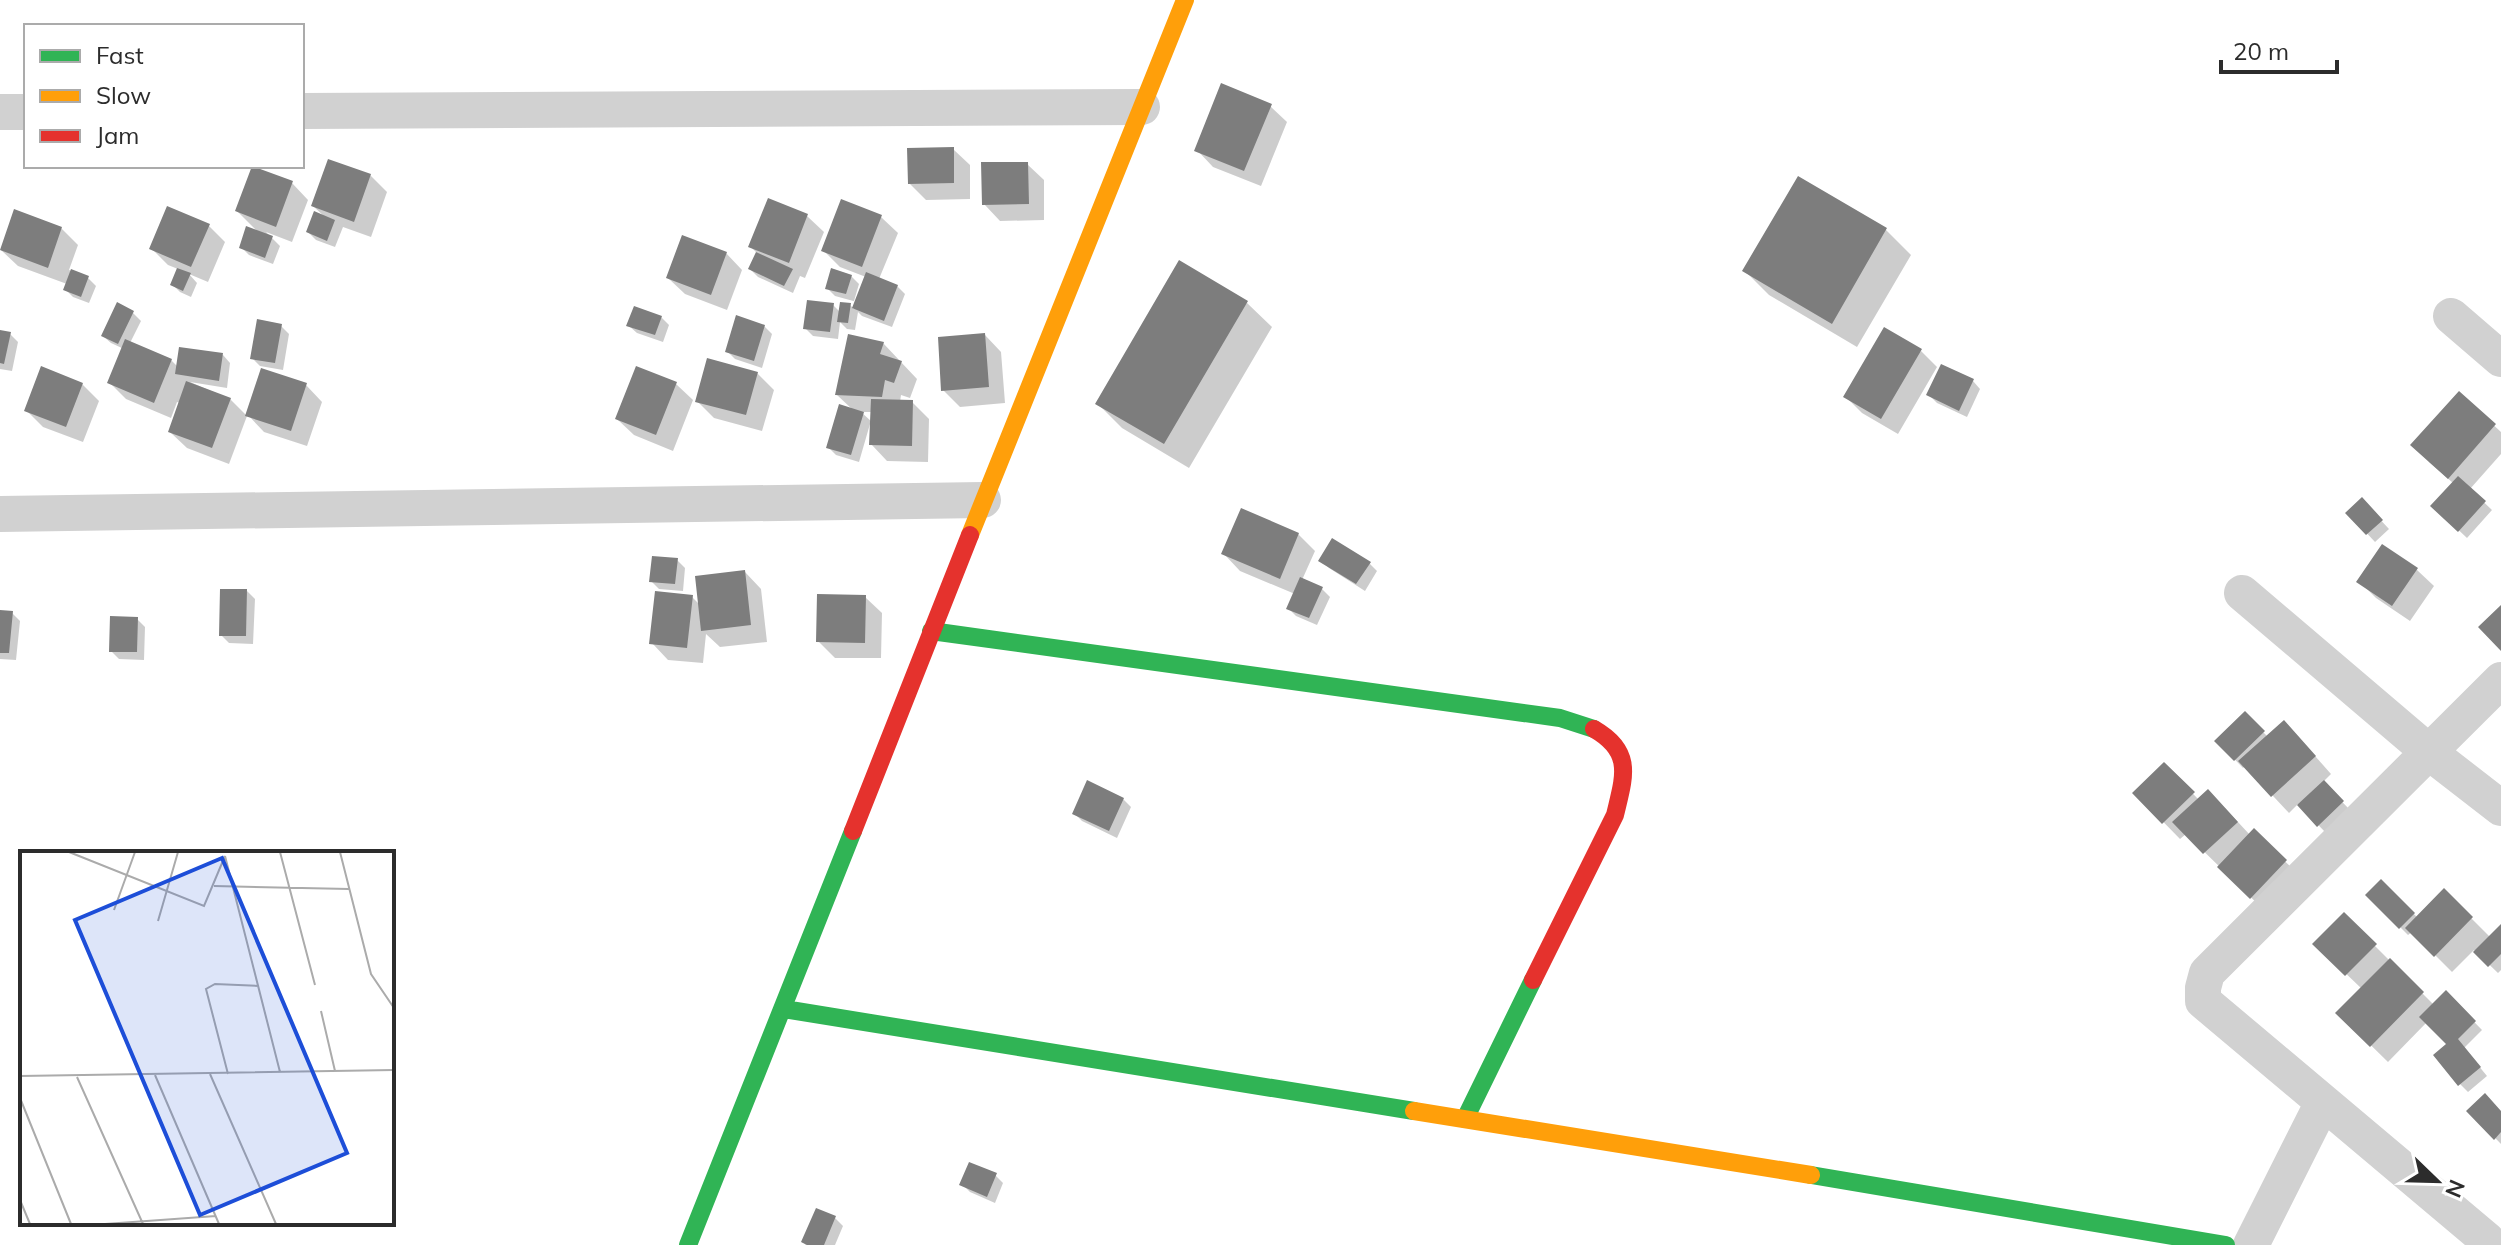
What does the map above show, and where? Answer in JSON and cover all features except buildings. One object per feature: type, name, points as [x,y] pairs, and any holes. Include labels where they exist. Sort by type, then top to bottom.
[{"type":"street","points":[[688,1245],[1185,0]]},
{"type":"street","points":[[304,111],[1142,107]]},
{"type":"street","points":[[0,112],[24,112]]},
{"type":"street","points":[[2451,316],[2501,359]]},
{"type":"street","points":[[0,514],[983,500]]},
{"type":"street","points":[[2242,593],[2430,753],[2501,808]]},
{"type":"street","points":[[931,631],[1560,718],[1580,722],[1604,734],[1619,749],[1625,770],[1615,815],[1465,1119]]},
{"type":"street","points":[[2489,1245],[2487,1240],[2203,1001],[2203,988],[2207,973],[2501,680]]},
{"type":"street","points":[[784,1009],[1973,1201],[2226,1245]]},
{"type":"street","points":[[2251,1245],[2323,1102]]},
{"type":"traffic: fast","points":[[931,631],[1560,718],[1594,729]]},
{"type":"traffic: fast","points":[[688,1245],[853,831]]},
{"type":"traffic: fast","points":[[1465,1119],[1533,980]]},
{"type":"traffic: fast","points":[[784,1009],[1414,1111]]},
{"type":"traffic: fast","points":[[1811,1175],[2226,1245]]},
{"type":"traffic: slow","points":[[970,535],[1185,0]]},
{"type":"traffic: slow","points":[[1414,1111],[1811,1175]]},
{"type":"traffic: jam","points":[[853,831],[970,535]]},
{"type":"traffic: jam","points":[[1533,980],[1615,815],[1623,777],[1621,756],[1607,738],[1594,729]]}]
